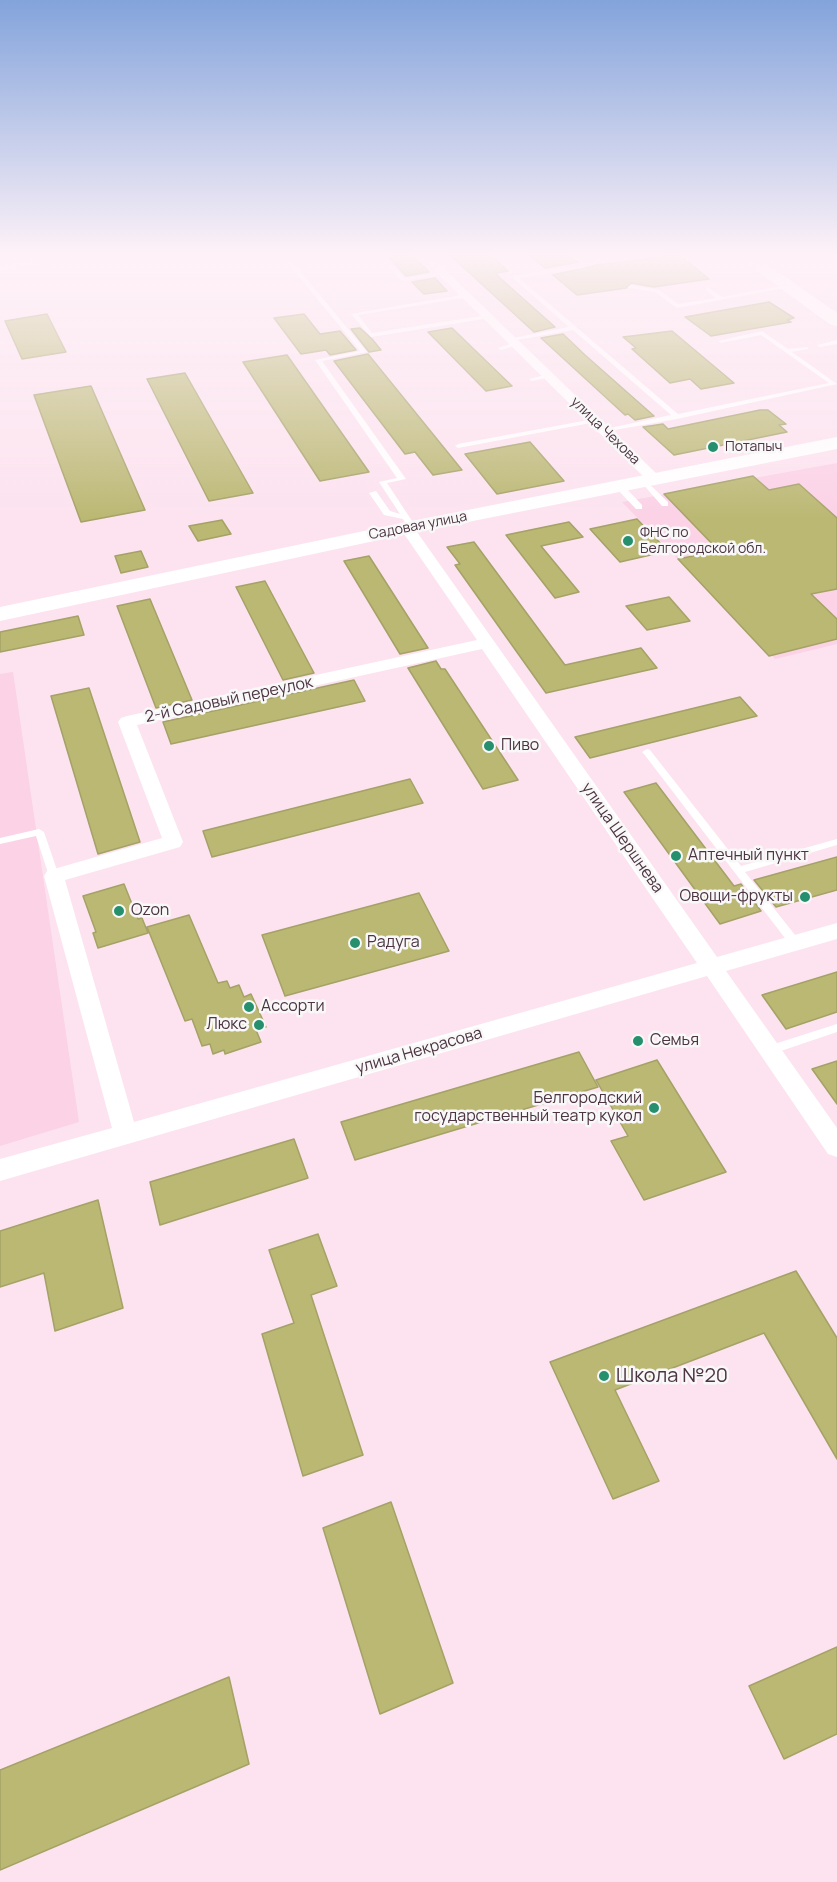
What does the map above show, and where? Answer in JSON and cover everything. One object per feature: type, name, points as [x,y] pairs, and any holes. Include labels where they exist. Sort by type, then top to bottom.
[{"type":"main road","name":"Садовая улица","points":[[0,614],[409,524],[620,487],[837,443]]},
{"type":"street","name":"улица Чехова","points":[[509,344],[549,376],[605,431],[650,481]]},
{"type":"street","name":"улица Шершнева","points":[[409,524],[487,643],[837,1147]]},
{"type":"street","name":"2-й Садовый переулок","points":[[54,876],[173,842],[127,722],[487,643]]},
{"type":"street","points":[[54,876],[126,1134]]},
{"type":"street","name":"улица Некрасова","points":[[0,1170],[837,931]]},
{"type":"lane","points":[[357,344],[364,352],[318,360],[402,479],[383,482],[409,524]]},
{"type":"lane","points":[[592,344],[676,417]]},
{"type":"lane","points":[[605,431],[834,384],[777,344]]},
{"type":"lane","points":[[820,345],[827,344]]},
{"type":"lane","points":[[787,351],[806,348]]},
{"type":"lane","points":[[532,379],[549,376]]},
{"type":"lane","points":[[458,446],[594,421]]},
{"type":"lane","points":[[650,481],[665,504]]},
{"type":"lane","points":[[620,487],[639,507]]},
{"type":"lane","points":[[373,493],[387,513],[409,524]]},
{"type":"lane","points":[[647,752],[795,943]]},
{"type":"lane","points":[[0,841],[39,832],[54,876]]},
{"type":"lane","points":[[739,870],[837,842]]},
{"type":"lane","points":[[769,1050],[837,1028]]},
{"type":"shaded area","points":[[837,463],[837,644],[775,659],[622,502]]},
{"type":"shaded area","points":[[13,672],[79,1122],[0,1146],[0,674]]},
{"type":"building","points":[[15,344],[62,344],[66,352],[22,359]]},
{"type":"building","points":[[293,344],[351,344],[356,350],[330,355],[326,350],[301,354]]},
{"type":"building","points":[[363,344],[376,344],[381,350],[369,352]]},
{"type":"building","points":[[440,344],[468,344],[512,386],[486,391]]},
{"type":"building","points":[[547,344],[573,344],[654,416],[635,420],[628,414],[625,415]]},
{"type":"building","points":[[631,344],[687,344],[734,383],[701,389],[690,379],[670,383],[632,349],[636,348]]},
{"type":"building","points":[[368,354],[462,470],[433,475],[415,452],[405,454],[334,361]]},
{"type":"building","points":[[287,355],[369,472],[320,481],[243,362]]},
{"type":"building","points":[[185,373],[253,493],[209,501],[147,379]]},
{"type":"building","points":[[91,386],[145,510],[81,522],[34,395]]},
{"type":"building","points":[[768,410],[786,424],[779,425],[787,432],[674,455],[643,427],[663,424],[668,429]]},
{"type":"building","points":[[530,442],[564,481],[497,494],[465,454]]},
{"type":"building","points":[[753,476],[769,490],[799,484],[837,518],[837,589],[811,594],[837,619],[837,639],[769,656],[678,559],[719,551],[664,494]]},
{"type":"building","name":"ФНС по Белгородской обл.","points":[[637,519],[668,551],[620,562],[590,529]]},
{"type":"building","points":[[222,520],[231,534],[198,541],[189,526]]},
{"type":"building","points":[[569,522],[583,537],[541,546],[579,592],[555,598],[506,535]]},
{"type":"building","points":[[474,542],[565,665],[641,648],[657,668],[546,693],[455,565],[460,564],[447,547]]},
{"type":"building","points":[[141,551],[148,567],[121,573],[115,556]]},
{"type":"building","points":[[369,556],[428,648],[400,654],[344,561]]},
{"type":"building","points":[[265,581],[314,673],[283,680],[236,587]]},
{"type":"building","points":[[669,597],[690,621],[647,630],[626,606]]},
{"type":"building","points":[[150,599],[192,700],[156,708],[117,606]]},
{"type":"building","points":[[78,616],[84,635],[0,652],[0,632]]},
{"type":"building","points":[[436,661],[441,669],[445,669],[518,780],[483,789],[408,668]]},
{"type":"building","points":[[354,680],[365,701],[171,744],[163,722]]},
{"type":"building","points":[[89,688],[140,842],[98,854],[51,696]]},
{"type":"building","points":[[740,697],[757,716],[590,758],[575,737]]},
{"type":"building","points":[[410,779],[423,803],[212,857],[203,831]]},
{"type":"building","points":[[656,783],[734,886],[741,884],[761,911],[720,924],[624,792]]},
{"type":"building","points":[[837,857],[837,890],[776,907],[754,880]]},
{"type":"building","points":[[124,884],[138,919],[142,918],[148,933],[98,948],[93,933],[96,932],[83,896]]},
{"type":"building","name":"Радуга","points":[[419,893],[449,951],[285,996],[262,935]]},
{"type":"building","points":[[189,915],[218,983],[227,981],[230,988],[239,985],[244,997],[251,994],[266,1027],[256,1030],[261,1042],[225,1054],[224,1050],[213,1054],[210,1044],[202,1046],[192,1019],[185,1021],[147,927]]},
{"type":"building","points":[[837,972],[837,1012],[786,1029],[762,995]]},
{"type":"building","points":[[579,1052],[598,1087],[355,1160],[341,1122]]},
{"type":"building","points":[[657,1060],[726,1172],[644,1200],[611,1141],[628,1136],[596,1080]]},
{"type":"building","points":[[837,1061],[837,1104],[812,1069]]},
{"type":"building","points":[[294,1139],[308,1178],[160,1225],[150,1182]]},
{"type":"building","points":[[98,1200],[123,1308],[55,1331],[44,1273],[0,1287],[0,1231]]},
{"type":"building","points":[[318,1234],[337,1286],[311,1295],[363,1455],[303,1476],[262,1334],[294,1323],[269,1250]]},
{"type":"building","name":"Школа №20","points":[[796,1271],[837,1338],[837,1459],[764,1333],[615,1390],[659,1481],[613,1499],[550,1362]]},
{"type":"building","points":[[391,1502],[453,1683],[380,1714],[323,1528]]},
{"type":"building","points":[[837,1647],[837,1734],[784,1759],[749,1686]]},
{"type":"building","points":[[229,1677],[249,1764],[0,1870],[0,1770]]},
{"type":"place","name":"Потапыч","points":[[713,447]]},
{"type":"place","name":"ФНС по Белгородской обл.","points":[[628,541]]},
{"type":"place","name":"Пиво","points":[[489,746]]},
{"type":"place","name":"Аптечный пункт","points":[[676,856]]},
{"type":"place","name":"Овощи-фрукты","points":[[805,897]]},
{"type":"place","name":"Ozon","points":[[119,911]]},
{"type":"place","name":"Радуга","points":[[355,943]]},
{"type":"place","name":"Ассорти","points":[[249,1007]]},
{"type":"place","name":"Люкс","points":[[259,1025]]},
{"type":"place","name":"Семья","points":[[638,1041]]},
{"type":"place","name":"Белгородский государственный театр кукол","points":[[654,1108]]},
{"type":"place","name":"Школа №20","points":[[604,1376]]}]
